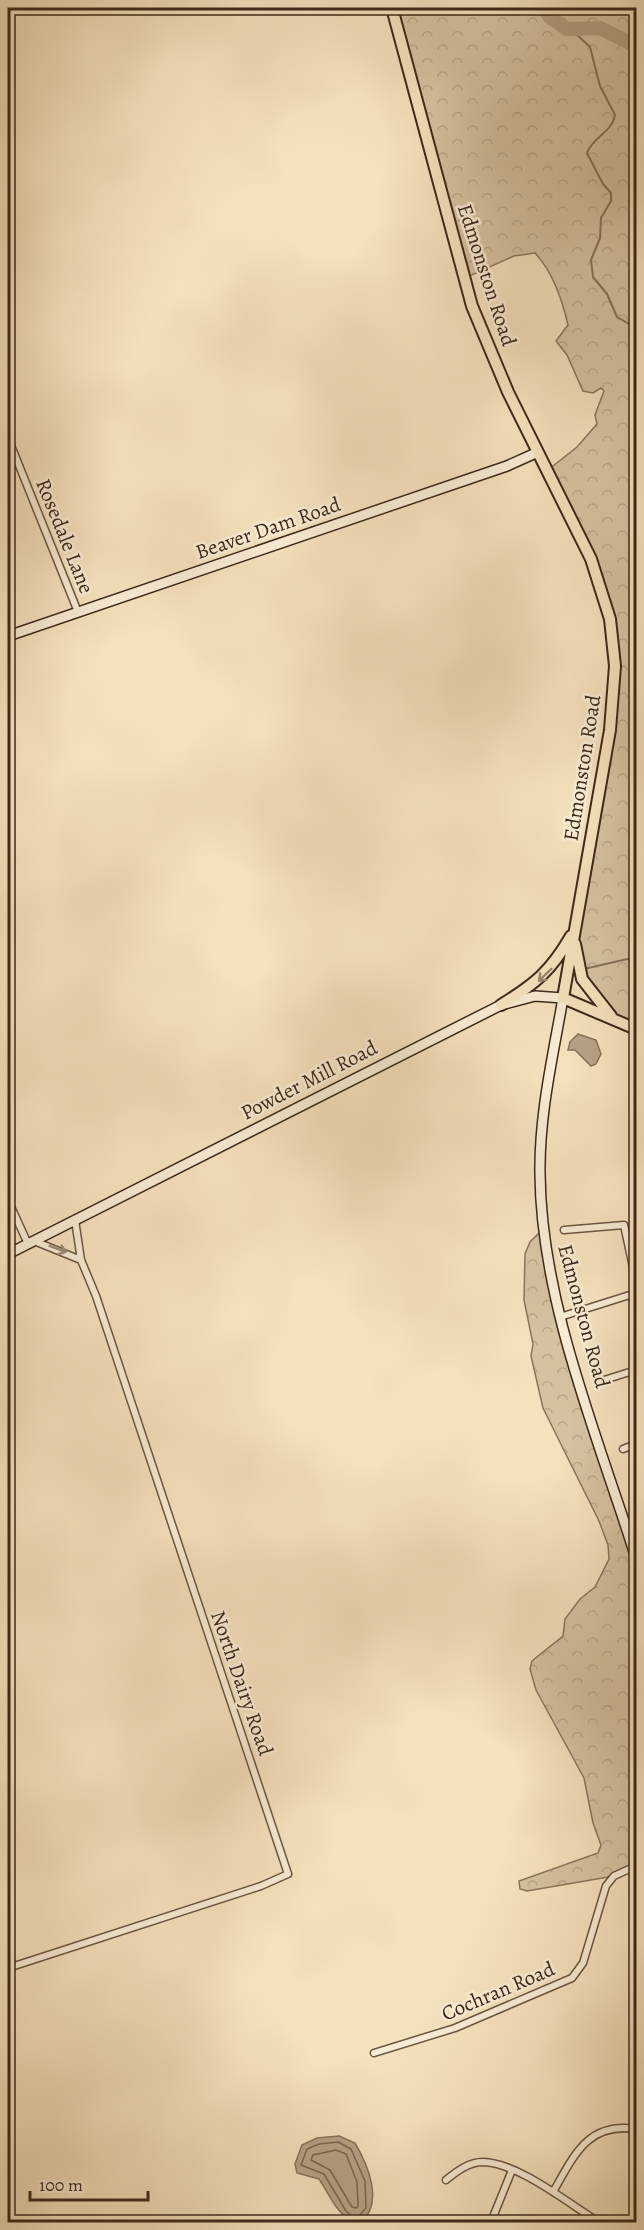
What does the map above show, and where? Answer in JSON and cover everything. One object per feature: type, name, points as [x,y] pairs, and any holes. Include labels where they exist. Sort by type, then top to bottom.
[{"type":"main road","name":"Edmonston Road","points":[[392,8],[472,306],[504,383],[591,559],[607,605],[614,650],[614,695],[610,730],[543,1116],[540,1173],[544,1242],[560,1317],[636,1558]]},
{"type":"main road","name":"Beaver Dam Road","points":[[8,636],[507,466],[538,452]]},
{"type":"main road","points":[[501,1005],[546,974],[574,931]]},
{"type":"main road","points":[[574,931],[578,970],[613,1019]]},
{"type":"main road","name":"Powder Mill Road","points":[[8,1254],[501,1005],[536,996],[563,998],[636,1029]]},
{"type":"street","name":"Rosedale Lane","points":[[8,438],[78,612]]},
{"type":"street","points":[[8,1200],[31,1243],[81,1260]]},
{"type":"street","name":"North Dairy Road","points":[[8,1968],[261,1886],[288,1874],[100,1308],[81,1260],[75,1220]]},
{"type":"street","points":[[564,1230],[624,1225],[636,1281]]},
{"type":"street","points":[[560,1317],[636,1293]]},
{"type":"street","points":[[601,1381],[636,1370]]},
{"type":"street","points":[[623,1449],[636,1444]]},
{"type":"street","name":"Cochran Road","points":[[374,2053],[446,2032],[537,1995],[572,1978],[583,1963],[610,1879],[636,1866]]},
{"type":"street","points":[[553,2192],[587,2139],[612,2129],[636,2129]]},
{"type":"street","points":[[446,2180],[459,2169],[480,2162],[512,2170],[553,2192],[599,2223]]},
{"type":"street","points":[[491,2223],[512,2170]]},
{"type":"green space","points":[[392,8],[636,8],[636,1029],[613,1019],[588,989],[574,931],[614,695],[607,605],[548,470],[577,447],[597,424],[595,415],[604,391],[601,388],[593,393],[583,391],[567,355],[556,341],[568,325],[556,286],[535,253],[514,256],[465,278]]},
{"type":"green space","points":[[543,1229],[549,1271],[636,1558],[636,1866],[614,1876],[527,1891],[520,1889],[519,1881],[598,1853],[601,1845],[593,1823],[584,1778],[536,1690],[530,1669],[532,1661],[563,1636],[565,1619],[580,1599],[595,1587],[609,1559],[608,1545],[599,1521],[543,1408],[531,1356],[533,1344],[524,1300],[525,1254],[530,1242]]},
{"type":"water","points":[[578,1034],[596,1040],[601,1054],[596,1064],[591,1066],[575,1050],[568,1050],[570,1042]]},
{"type":"water","points":[[339,2136],[355,2143],[365,2162],[372,2184],[372,2205],[361,2222],[353,2221],[341,2212],[319,2179],[297,2173],[295,2164],[302,2145],[317,2138]]},
{"type":"waterway","points":[[543,8],[550,17],[567,29],[600,28],[636,46]]},
{"type":"waterway","points":[[573,31],[590,47],[600,86],[615,115],[610,126],[593,142],[587,153],[603,184],[611,193],[611,201],[601,218],[600,238],[591,260],[593,277],[607,294],[617,317],[636,328]]},
{"type":"waterway","points":[[584,969],[636,957]]},
{"type":"waterway","points":[[633,1014],[636,1010]]}]
